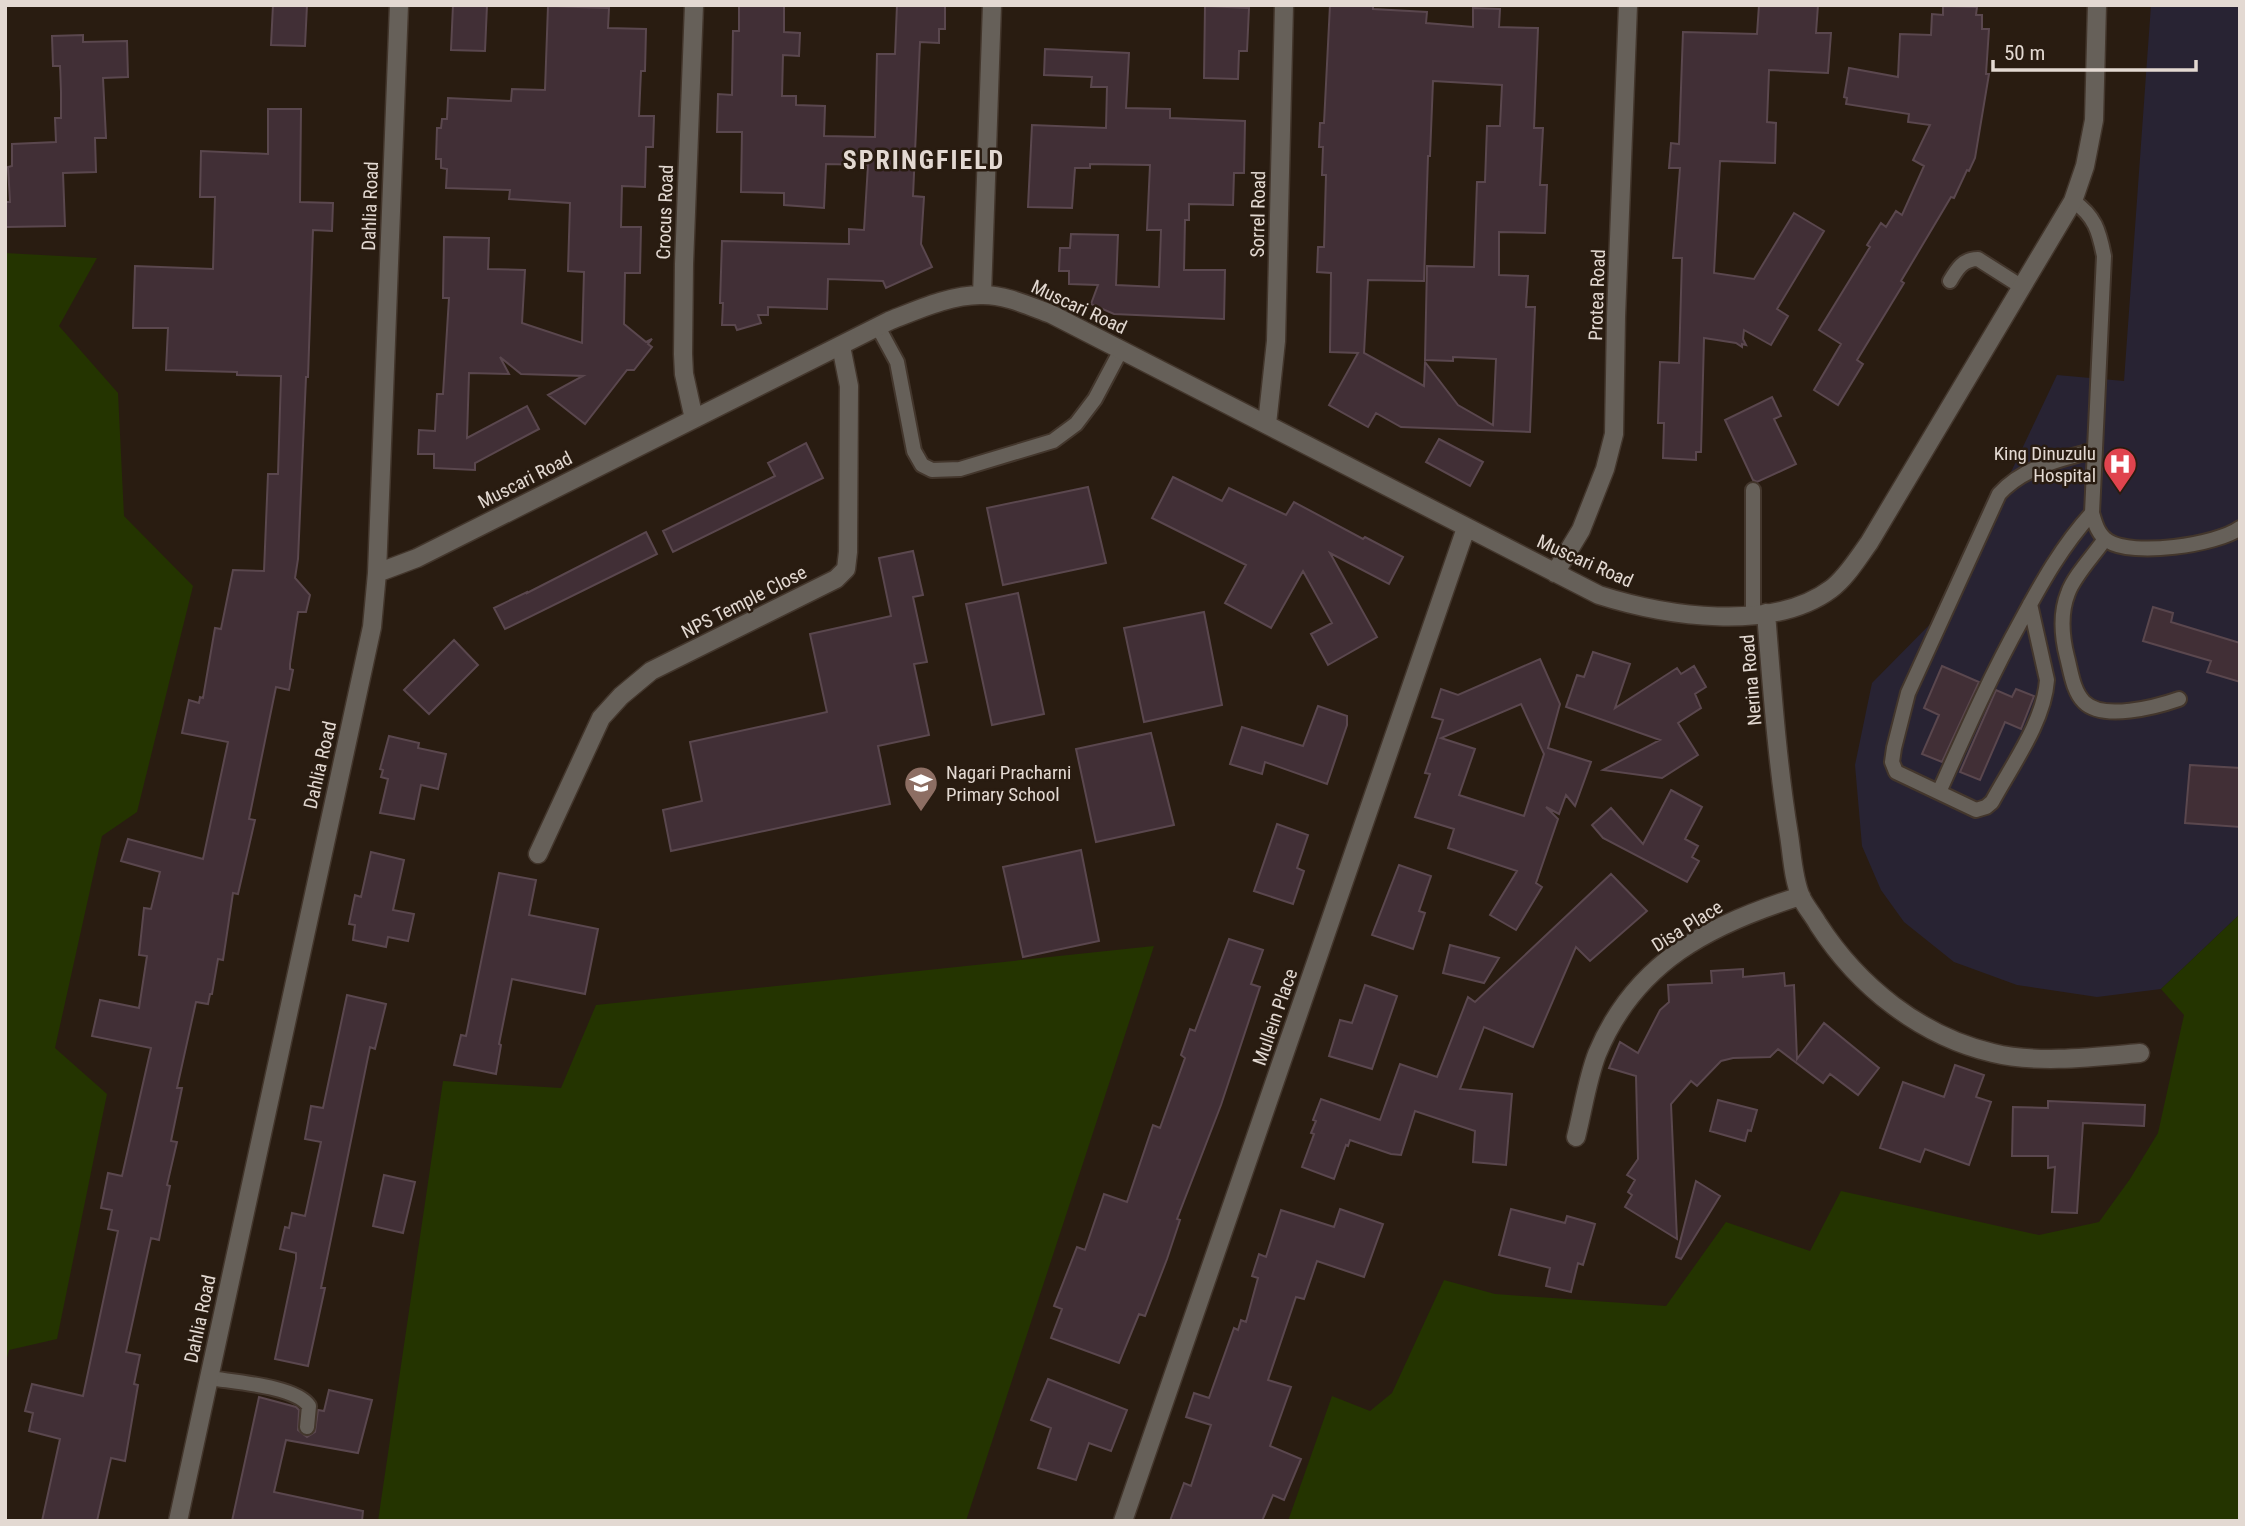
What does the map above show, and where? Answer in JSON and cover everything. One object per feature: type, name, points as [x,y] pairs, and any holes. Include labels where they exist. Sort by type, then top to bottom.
[{"type":"street","name":"Dahlia Road","points":[[178,1521],[372,628],[377,573],[399,5]]},
{"type":"street","name":"Crocus Road","points":[[694,5],[683,354],[684,374],[694,419]]},
{"type":"street","points":[[982,295],[992,5]]},
{"type":"street","name":"Sorrel Road","points":[[1267,424],[1276,341],[1284,5]]},
{"type":"street","name":"Protea Road","points":[[1555,573],[1581,530],[1605,469],[1614,434],[1628,5]]},
{"type":"street","name":"Nerina Road","points":[[2097,5],[2094,120],[2085,166],[2073,201],[1869,543],[1834,587],[1801,604],[1760,614],[1786,816],[1801,897],[1826,937],[1861,980],[1894,1008],[1955,1040],[1993,1054],[2086,1058],[2140,1053]]},
{"type":"street","name":"Muscari Road","points":[[377,573],[417,558],[878,327],[950,300],[982,295],[1017,301],[1051,314],[1600,595],[1638,607],[1701,614],[1760,614]]},
{"type":"street","name":"NPS Temple Close","points":[[538,854],[601,718],[621,696],[651,671],[836,579],[846,569],[849,386],[841,346]]},
{"type":"street","name":"Mullein Place","points":[[1123,1521],[1466,528]]},
{"type":"street","name":"Disa Place","points":[[1576,1137],[1597,1056],[1613,1021],[1637,986],[1675,954],[1705,935],[1751,912],[1801,897]]},
{"type":"lane","points":[[2073,201],[2087,211],[2096,225],[2104,256],[2092,513],[2097,528],[2105,540],[2118,546],[2151,548],[2206,543],[2240,528]]},
{"type":"lane","points":[[1950,281],[1961,264],[1978,259],[2022,287]]},
{"type":"lane","points":[[878,327],[898,362],[914,451],[922,465],[932,470],[960,469],[1053,441],[1076,425],[1083,416],[1121,350]]},
{"type":"lane","points":[[2030,604],[2047,680],[2040,713],[1992,802],[1976,810],[1893,769],[1894,748],[1908,693],[1999,494],[2010,482],[2038,466],[2095,450]]},
{"type":"lane","points":[[1753,490],[1760,614]]},
{"type":"lane","points":[[1939,792],[1992,674],[2030,604],[2060,553],[2092,513]]},
{"type":"lane","points":[[2105,540],[2068,592],[2062,621],[2064,645],[2074,686],[2082,701],[2091,708],[2112,711],[2138,710],[2179,699]]},
{"type":"lane","points":[[210,1378],[289,1392],[304,1399],[309,1406],[307,1427]]},
{"type":"shaded area","name":"King Dinuzulu Hospital","points":[[2151,5],[2240,5],[2240,914],[2161,989],[2097,997],[2017,985],[1954,962],[1904,922],[1881,890],[1862,846],[1855,765],[1872,683],[1947,607],[2057,375],[2124,381]]},
{"type":"green space","points":[[5,253],[97,258],[59,326],[118,393],[124,516],[193,586],[137,812],[102,836],[55,1048],[107,1094],[57,1339],[9,1350],[5,1366]]},
{"type":"green space","points":[[2240,914],[2240,1521],[1288,1521],[1332,1396],[1370,1411],[1392,1393],[1444,1280],[1495,1294],[1666,1306],[1726,1222],[1810,1251],[1841,1191],[2039,1235],[2099,1222],[2158,1133],[2184,1015],[2161,989]]},
{"type":"green space","points":[[1154,946],[966,1521],[378,1521],[443,1081],[561,1088],[596,1005]]},
{"type":"building","points":[[273,5],[307,5],[305,46],[271,45]]},
{"type":"building","points":[[453,5],[487,5],[485,51],[451,50]]},
{"type":"building","points":[[739,5],[784,5],[784,32],[800,33],[799,56],[783,55],[782,96],[796,96],[796,105],[825,106],[824,136],[875,137],[877,54],[895,54],[897,5],[945,5],[945,29],[939,29],[939,43],[920,42],[913,196],[924,197],[921,244],[932,267],[886,288],[883,281],[828,279],[827,309],[768,307],[768,315],[758,315],[761,323],[737,330],[735,325],[722,325],[722,241],[849,244],[849,229],[864,230],[868,165],[826,164],[824,208],[784,205],[784,193],[741,192],[742,132],[717,132],[718,94],[732,95],[733,31],[739,31]]},
{"type":"building","points":[[1330,5],[1373,5],[1373,9],[1427,12],[1426,23],[1473,27],[1473,8],[1500,9],[1499,27],[1538,28],[1534,128],[1543,128],[1540,185],[1547,185],[1545,233],[1499,232],[1499,275],[1528,276],[1526,307],[1535,307],[1530,432],[1401,427],[1376,413],[1368,427],[1329,405],[1358,353],[1330,352],[1331,273],[1317,272],[1318,247],[1324,247],[1326,175],[1322,175],[1323,147],[1319,147],[1320,123],[1324,123]],"holes":[[[1433,81],[1502,85],[1500,126],[1487,126],[1485,182],[1477,182],[1474,267],[1427,266],[1425,360],[1453,361],[1453,357],[1496,359],[1493,425],[1458,405],[1425,362],[1424,386],[1364,353],[1368,280],[1424,281]]]},
{"type":"building","points":[[1759,5],[1818,5],[1816,33],[1831,33],[1828,73],[1769,70],[1767,122],[1776,123],[1775,163],[1720,161],[1714,273],[1754,279],[1794,213],[1824,231],[1777,309],[1788,316],[1771,345],[1744,330],[1743,339],[1746,345],[1742,344],[1742,347],[1736,343],[1704,338],[1701,452],[1696,452],[1696,460],[1663,458],[1664,423],[1658,423],[1660,362],[1679,363],[1682,258],[1673,258],[1680,168],[1669,168],[1671,143],[1679,144],[1683,32],[1757,34]]},
{"type":"building","points":[[548,6],[609,8],[608,28],[646,29],[645,71],[641,71],[639,116],[654,116],[653,147],[646,147],[645,187],[622,186],[621,227],[641,227],[640,273],[625,273],[624,324],[646,342],[652,339],[648,344],[652,347],[634,370],[627,370],[585,424],[548,395],[583,376],[521,374],[500,357],[509,374],[469,373],[467,438],[527,406],[539,429],[475,463],[475,470],[434,468],[434,454],[418,454],[419,430],[435,431],[437,394],[443,394],[449,298],[443,298],[444,237],[489,238],[488,269],[525,270],[522,323],[582,343],[584,272],[568,271],[570,203],[509,199],[510,190],[446,188],[447,169],[441,168],[441,159],[436,159],[437,128],[441,128],[442,119],[447,119],[448,98],[511,101],[512,89],[545,90]]},
{"type":"building","points":[[1205,6],[1249,8],[1247,51],[1239,51],[1238,79],[1204,78]]},
{"type":"building","points":[[1943,6],[1977,7],[1976,15],[1982,15],[1982,29],[1989,29],[1986,74],[1989,74],[1975,158],[1857,360],[1863,364],[1838,405],[1814,390],[1841,344],[1819,330],[1870,247],[1867,245],[1881,223],[1886,227],[1896,211],[1902,215],[1924,166],[1913,160],[1930,125],[1908,122],[1909,114],[1846,104],[1847,98],[1844,97],[1849,68],[1898,77],[1900,34],[1931,35],[1932,14],[1943,15]]},
{"type":"building","points":[[83,35],[83,42],[127,41],[128,77],[103,78],[106,138],[95,138],[96,172],[63,173],[65,226],[5,227],[5,202],[10,202],[8,167],[12,166],[12,144],[56,142],[55,118],[61,118],[61,92],[60,66],[53,66],[52,36]]},
{"type":"building","points":[[1045,49],[1129,53],[1126,108],[1170,109],[1170,118],[1245,121],[1244,173],[1234,173],[1233,205],[1189,204],[1189,220],[1185,220],[1184,270],[1225,270],[1224,319],[1114,314],[1091,304],[1098,285],[1069,284],[1069,271],[1059,271],[1060,248],[1070,248],[1071,234],[1118,235],[1116,285],[1159,287],[1161,230],[1147,230],[1150,165],[1090,164],[1090,168],[1075,168],[1072,208],[1028,207],[1032,125],[1106,128],[1107,87],[1091,87],[1092,77],[1044,75]]},
{"type":"building","points":[[268,109],[301,109],[300,202],[333,203],[332,231],[313,230],[308,377],[295,578],[310,595],[306,612],[298,612],[289,690],[276,687],[249,819],[255,820],[238,894],[233,893],[223,960],[218,959],[208,1004],[196,1002],[177,1088],[182,1088],[171,1141],[177,1142],[167,1185],[170,1186],[159,1240],[151,1238],[126,1352],[140,1355],[134,1384],[138,1385],[125,1461],[111,1458],[97,1521],[42,1521],[60,1439],[29,1431],[33,1413],[25,1411],[32,1384],[83,1396],[118,1231],[108,1229],[112,1210],[101,1208],[108,1173],[122,1176],[151,1048],[92,1036],[100,1000],[139,1008],[147,956],[139,955],[144,908],[151,909],[160,872],[121,861],[128,839],[203,859],[228,742],[182,733],[189,700],[199,703],[200,697],[203,698],[215,628],[221,629],[233,570],[264,571],[268,474],[278,474],[281,376],[166,370],[168,328],[133,328],[135,266],[213,269],[215,197],[200,197],[201,151],[268,154]]},
{"type":"building","points":[[1772,397],[1781,416],[1774,419],[1796,464],[1757,482],[1753,480],[1725,420]]},
{"type":"building","points":[[1439,439],[1483,462],[1470,486],[1426,462]]},
{"type":"building","points":[[806,443],[823,478],[673,552],[663,531],[775,476],[768,463]]},
{"type":"building","points":[[1173,477],[1222,501],[1229,488],[1286,515],[1294,502],[1403,557],[1389,584],[1330,553],[1377,637],[1328,665],[1311,634],[1332,623],[1303,571],[1271,628],[1225,603],[1246,565],[1152,518]]},
{"type":"building","points":[[1088,487],[1106,563],[1003,585],[987,508]]},
{"type":"building","points":[[646,532],[657,554],[505,629],[494,608]]},
{"type":"building","points":[[913,551],[923,595],[913,597],[927,662],[914,664],[929,735],[878,746],[890,804],[671,851],[663,810],[702,801],[690,742],[827,712],[810,634],[891,616],[879,558]]},
{"type":"building","points":[[1018,593],[1044,714],[992,725],[966,604]]},
{"type":"building","points":[[2153,607],[2173,613],[2171,622],[2240,643],[2240,682],[2207,672],[2211,661],[2143,641]]},
{"type":"building","points":[[1204,612],[1222,705],[1144,722],[1124,628]]},
{"type":"building","points":[[454,640],[478,665],[429,714],[404,690]]},
{"type":"building","points":[[1593,652],[1630,664],[1615,708],[1677,668],[1681,674],[1694,666],[1706,687],[1695,694],[1701,708],[1678,723],[1698,755],[1662,778],[1603,770],[1660,740],[1566,707],[1577,675],[1584,677]]},
{"type":"building","points":[[1540,659],[1560,704],[1548,748],[1591,762],[1575,806],[1566,795],[1559,814],[1546,807],[1558,819],[1536,883],[1542,887],[1516,930],[1490,915],[1517,871],[1448,848],[1454,829],[1415,817],[1430,774],[1425,773],[1443,720],[1432,717],[1441,689],[1458,695]],"holes":[[[1521,704],[1544,754],[1524,816],[1459,795],[1475,749],[1441,738]]]},
{"type":"building","points":[[1942,666],[1979,682],[1942,762],[1922,754],[1939,715],[1924,708]]},
{"type":"building","points":[[2016,689],[2034,696],[2021,729],[2005,722],[1980,780],[1960,772],[1996,690],[2012,697]]},
{"type":"building","points":[[1318,706],[1347,716],[1347,725],[1327,784],[1265,762],[1262,774],[1230,764],[1242,727],[1303,746]]},
{"type":"building","points":[[1151,733],[1174,825],[1096,842],[1076,749]]},
{"type":"building","points":[[389,736],[419,743],[418,748],[446,754],[438,789],[421,785],[414,819],[380,813],[388,779],[381,777],[383,770],[380,769]]},
{"type":"building","points":[[2190,765],[2240,768],[2240,827],[2185,823]]},
{"type":"building","points":[[1671,790],[1702,807],[1685,839],[1698,846],[1692,857],[1699,861],[1687,882],[1603,838],[1592,825],[1611,808],[1643,844]]},
{"type":"building","points":[[1277,824],[1308,835],[1297,868],[1304,871],[1293,904],[1254,891]]},
{"type":"building","points":[[1081,850],[1099,941],[1023,957],[1003,867]]},
{"type":"building","points":[[371,852],[404,860],[393,910],[414,914],[408,941],[388,937],[386,947],[353,940],[355,925],[349,924],[355,895],[361,897]]},
{"type":"building","points":[[1399,865],[1431,876],[1419,911],[1425,913],[1413,949],[1372,935]]},
{"type":"building","points":[[499,873],[536,880],[529,915],[598,929],[585,994],[512,979],[496,1074],[454,1065],[461,1035],[466,1036]]},
{"type":"building","points":[[1611,874],[1647,911],[1590,961],[1576,947],[1533,1047],[1484,1027],[1460,1089],[1512,1094],[1506,1165],[1473,1162],[1475,1131],[1415,1111],[1401,1155],[1350,1140],[1334,1179],[1302,1167],[1314,1134],[1311,1133],[1316,1121],[1313,1120],[1321,1099],[1380,1120],[1400,1064],[1437,1077],[1468,997],[1475,1002]]},
{"type":"building","points":[[1229,939],[1263,950],[1251,984],[1260,987],[1221,1105],[1177,1219],[1180,1220],[1167,1259],[1145,1316],[1139,1314],[1119,1363],[1051,1338],[1062,1309],[1054,1306],[1077,1247],[1085,1250],[1104,1194],[1127,1202],[1153,1125],[1160,1128],[1185,1058],[1181,1055],[1190,1029],[1195,1031]]},
{"type":"building","points":[[1450,945],[1499,958],[1484,983],[1443,973]]},
{"type":"building","points":[[1743,969],[1743,977],[1784,973],[1785,986],[1794,985],[1797,1059],[1824,1023],[1879,1068],[1858,1095],[1830,1074],[1823,1083],[1778,1049],[1770,1057],[1721,1061],[1697,1086],[1691,1081],[1671,1104],[1677,1239],[1625,1207],[1632,1195],[1628,1192],[1635,1180],[1627,1175],[1638,1159],[1636,1076],[1609,1068],[1620,1042],[1638,1053],[1660,1010],[1669,1002],[1668,985],[1712,983],[1711,971]]},
{"type":"building","points":[[1365,985],[1397,996],[1372,1069],[1329,1056],[1340,1020],[1352,1023]]},
{"type":"building","points":[[347,995],[386,1004],[375,1049],[370,1047],[321,1288],[325,1288],[308,1366],[275,1359],[296,1259],[296,1253],[280,1249],[285,1227],[289,1228],[292,1213],[305,1216],[321,1142],[305,1139],[311,1106],[323,1108]]},
{"type":"building","points":[[1955,1065],[1984,1075],[1976,1097],[1991,1102],[1969,1165],[1925,1149],[1920,1162],[1880,1148],[1903,1082],[1944,1097]]},
{"type":"building","points":[[1718,1100],[1757,1110],[1745,1141],[1710,1131]]},
{"type":"building","points":[[2048,1101],[2145,1105],[2144,1126],[2083,1123],[2077,1213],[2052,1212],[2055,1167],[2048,1168],[2048,1156],[2012,1156],[2013,1107],[2048,1108]]},
{"type":"building","points":[[384,1175],[415,1182],[403,1233],[373,1226]]},
{"type":"building","points":[[1696,1181],[1720,1196],[1681,1259],[1676,1257]]},
{"type":"building","points":[[1340,1209],[1383,1224],[1364,1277],[1317,1261],[1304,1299],[1296,1297],[1268,1380],[1291,1387],[1270,1446],[1301,1459],[1284,1500],[1273,1495],[1262,1521],[1170,1521],[1184,1483],[1191,1486],[1211,1425],[1186,1417],[1194,1393],[1209,1398],[1234,1328],[1238,1330],[1241,1320],[1246,1322],[1258,1278],[1252,1276],[1259,1254],[1266,1257],[1281,1210],[1334,1227]]},
{"type":"building","points":[[1511,1209],[1565,1223],[1567,1216],[1595,1224],[1583,1265],[1578,1263],[1571,1292],[1546,1286],[1550,1268],[1499,1255]]},
{"type":"building","points":[[1048,1379],[1127,1410],[1111,1451],[1089,1443],[1076,1480],[1038,1468],[1051,1428],[1031,1420]]},
{"type":"building","points":[[329,1390],[372,1400],[358,1453],[286,1440],[274,1492],[363,1511],[362,1521],[232,1521],[259,1397],[296,1407],[299,1410],[298,1430],[307,1437],[315,1432],[318,1410],[324,1411]]},
{"type":"place","name":"King Dinuzulu Hospital","points":[[2120,494]]},
{"type":"place","name":"Nagari Pracharni Primary School","points":[[921,813]]},
{"type":"district","name":"SPRINGFIELD","points":[[924,160]]}]
